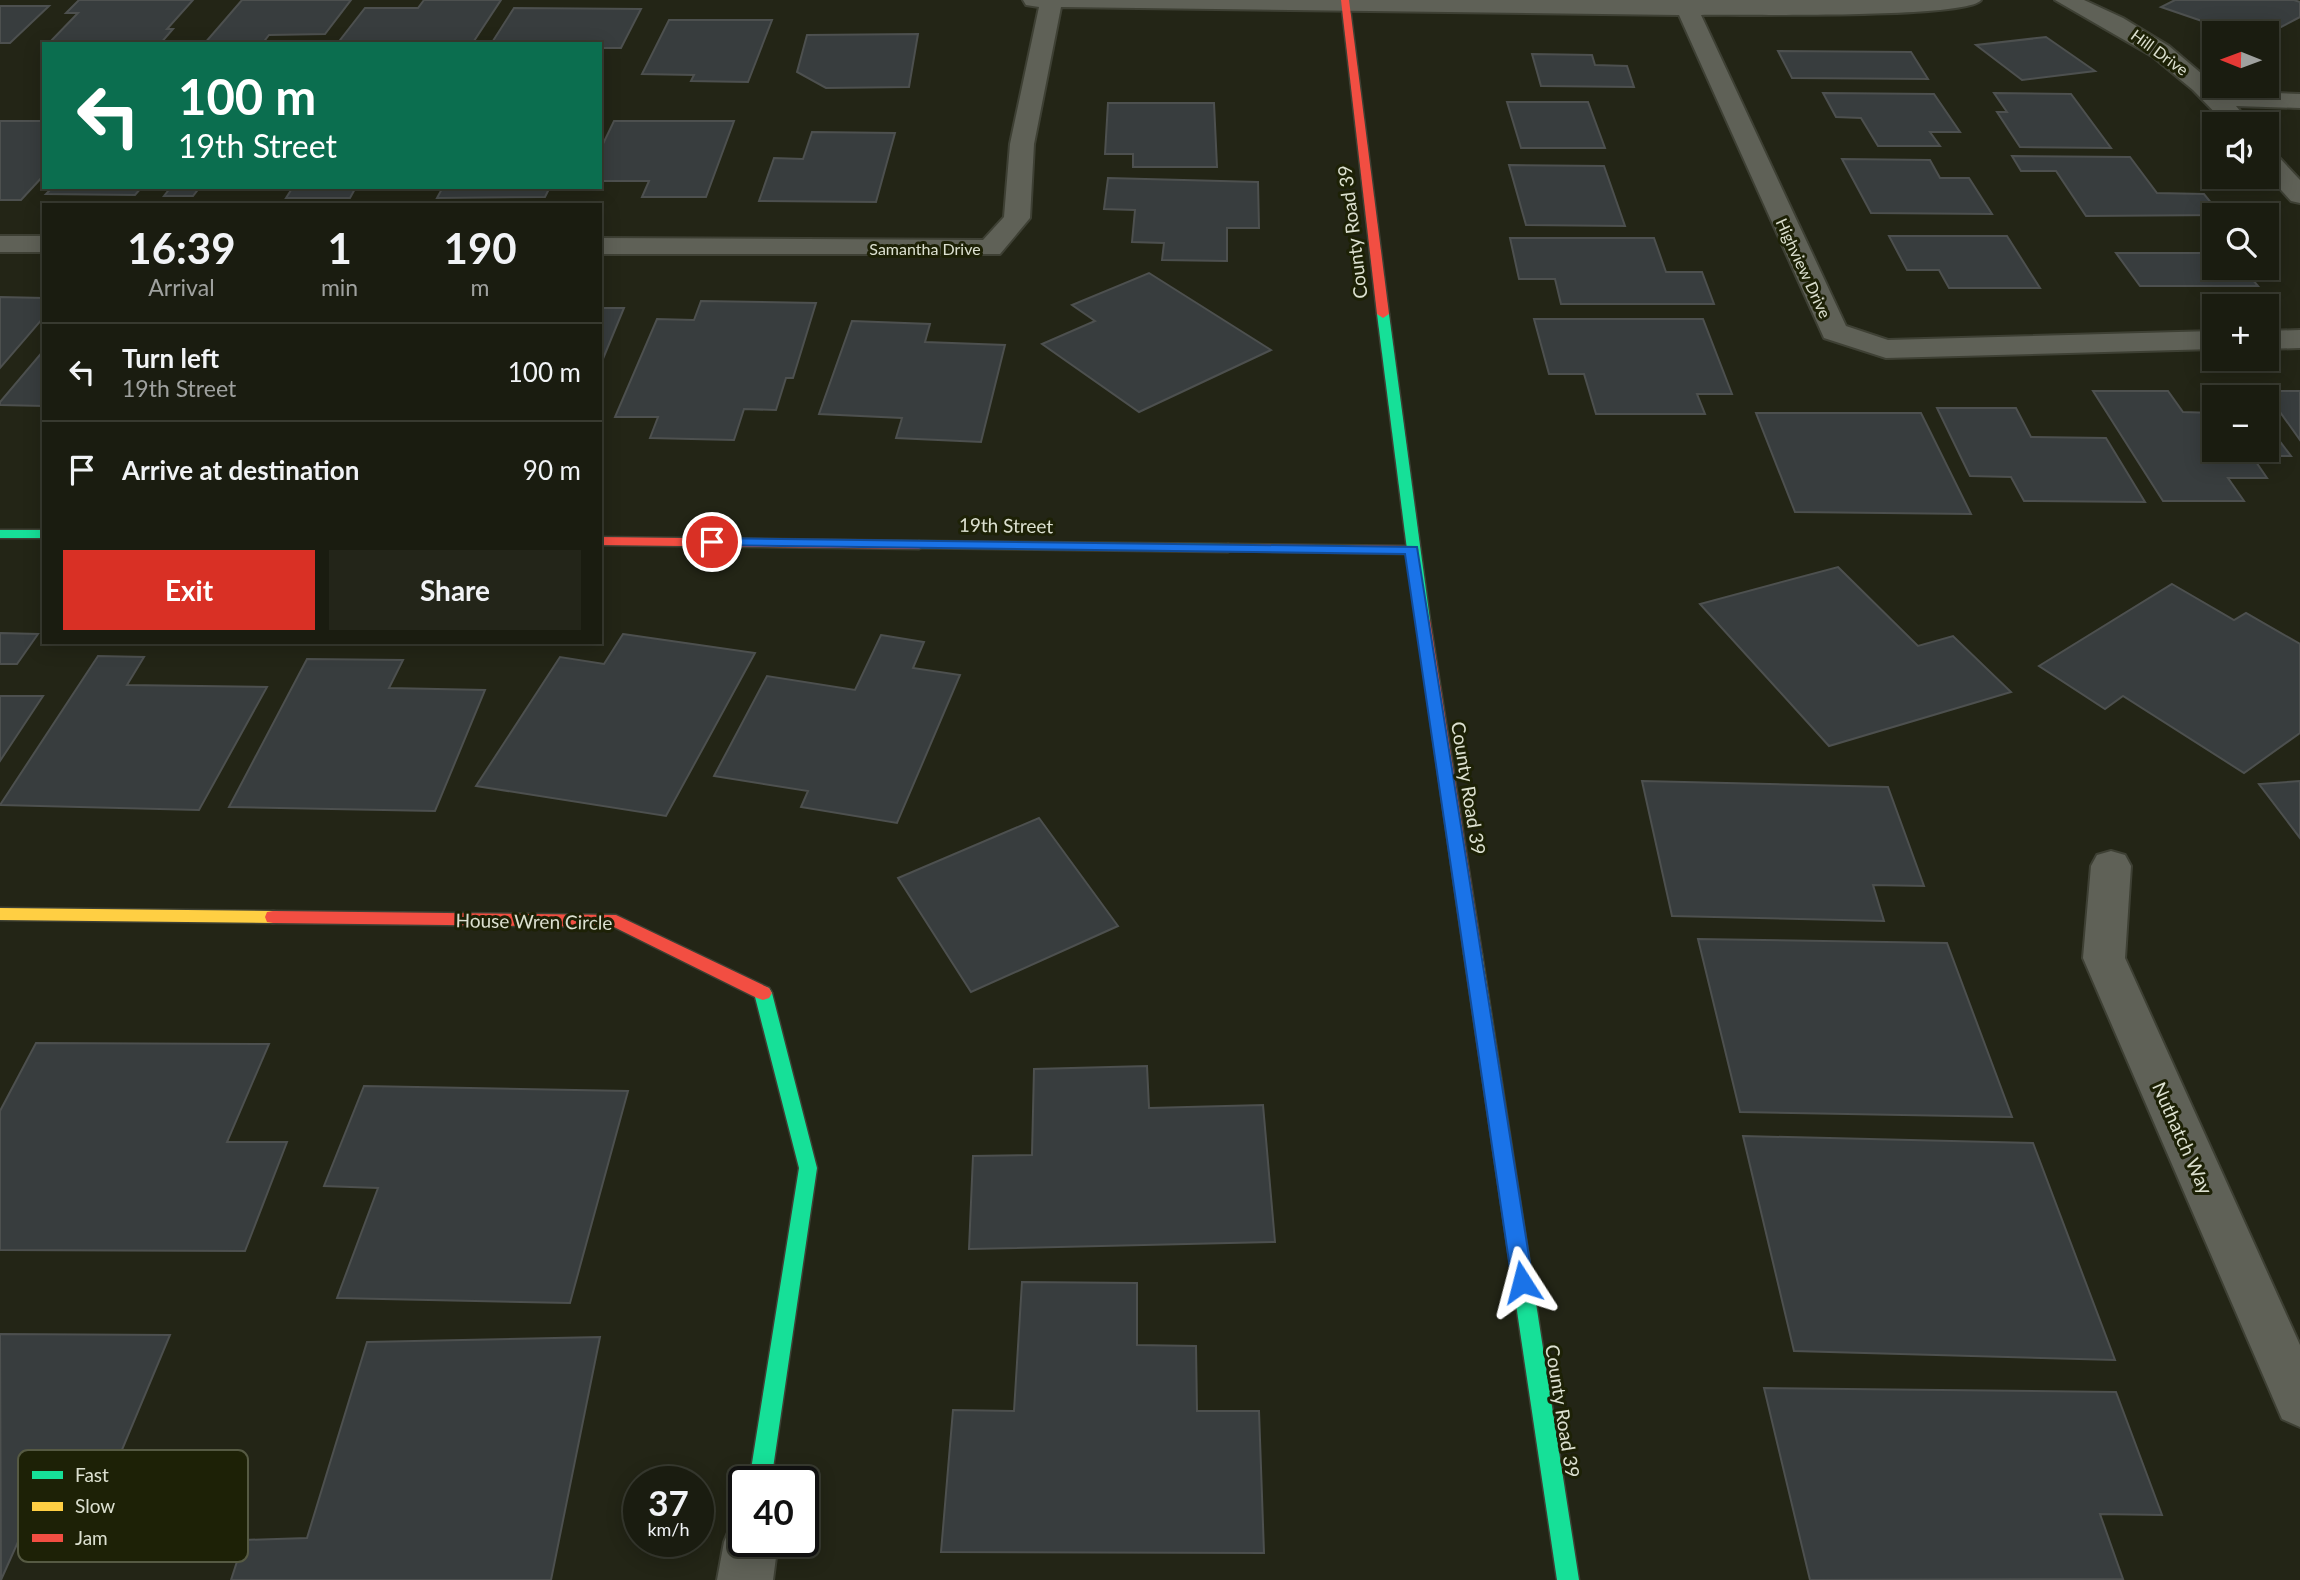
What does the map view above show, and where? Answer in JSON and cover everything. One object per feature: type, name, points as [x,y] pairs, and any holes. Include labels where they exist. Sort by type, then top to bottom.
[{"type":"street","points":[[1042,1],[1686,8],[1832,4],[1898,7],[1970,0]]},
{"type":"street","name":"Hill Drive","points":[[2066,0],[2105,16],[2146,39],[2202,86]]},
{"type":"street","name":"Samantha Drive","points":[[602,246],[990,248],[1017,218],[1022,144],[1042,1]]},
{"type":"street","name":"County Road 39","points":[[1345,3],[1412,550],[1568,1580]]},
{"type":"street","name":"Highview Drive","points":[[1686,8],[1834,332],[1886,349],[2202,340]]},
{"type":"street","points":[[2217,98],[2300,101]]},
{"type":"street","name":"Hill Drive","points":[[2217,98],[2229,112]]},
{"type":"street","points":[[2279,172],[2300,195]]},
{"type":"street","points":[[0,244],[42,244]]},
{"type":"street","points":[[2279,340],[2300,339]]},
{"type":"street","points":[[0,534],[42,534]]},
{"type":"street","name":"19th Street","points":[[602,541],[1412,550]]},
{"type":"street","name":"Nuthatch Way","points":[[2111,866],[2104,958],[2289,1355],[2300,1402]]},
{"type":"street","name":"House Wren Circle","points":[[0,914],[616,920],[765,995],[808,1168],[762,1466]]},
{"type":"street","points":[[745,1580],[749,1557]]},
{"type":"building","points":[[79,0],[193,0],[167,29],[173,29],[162,42],[50,42],[78,13],[66,13]]},
{"type":"building","points":[[242,0],[351,0],[325,34],[269,35],[264,42],[206,42]]},
{"type":"building","points":[[424,0],[501,0],[473,42],[339,42],[365,8],[418,8]]},
{"type":"building","points":[[2175,0],[2294,0],[2300,2],[2300,17],[2279,28],[2279,21],[2202,21],[2161,7]]},
{"type":"building","points":[[0,6],[49,6],[10,43],[0,43]]},
{"type":"building","points":[[514,8],[641,9],[621,48],[602,48],[602,42],[492,42]]},
{"type":"building","points":[[669,20],[772,20],[748,82],[691,81],[694,75],[642,74]]},
{"type":"building","points":[[918,34],[909,87],[826,88],[797,72],[807,35]]},
{"type":"building","points":[[2046,37],[2095,71],[2022,80],[1976,45]]},
{"type":"building","points":[[1778,51],[1911,52],[1928,79],[1792,78]]},
{"type":"building","points":[[1532,54],[1592,55],[1595,65],[1627,66],[1634,87],[1541,86]]},
{"type":"building","points":[[1823,93],[1934,94],[1960,132],[1930,132],[1940,146],[1878,146],[1861,118],[1836,117]]},
{"type":"building","points":[[1994,93],[2071,94],[2111,148],[2020,147],[1997,112],[2007,112]]},
{"type":"building","points":[[1507,102],[1588,102],[1605,148],[1521,148]]},
{"type":"building","points":[[1108,103],[1214,103],[1217,167],[1133,167],[1133,154],[1105,154]]},
{"type":"building","points":[[0,121],[42,121],[42,177],[21,200],[0,200]]},
{"type":"building","points":[[614,121],[734,121],[706,197],[642,197],[649,181],[602,181],[602,146]]},
{"type":"building","points":[[812,132],[895,133],[876,202],[759,201],[774,158],[803,159]]},
{"type":"building","points":[[2012,156],[2130,157],[2157,193],[2204,194],[2211,203],[2202,203],[2202,215],[2086,216],[2056,171],[2021,171]]},
{"type":"building","points":[[1842,159],[1930,160],[1940,178],[1969,178],[1992,214],[1871,213]]},
{"type":"building","points":[[1509,165],[1604,166],[1625,226],[1526,225]]},
{"type":"building","points":[[1108,178],[1258,182],[1259,228],[1227,228],[1227,261],[1162,260],[1164,243],[1132,242],[1135,210],[1104,209]]},
{"type":"building","points":[[51,189],[140,189],[135,195],[46,194]]},
{"type":"building","points":[[169,189],[198,189],[193,196],[164,196]]},
{"type":"building","points":[[292,189],[355,189],[350,198],[286,198]]},
{"type":"building","points":[[442,189],[549,189],[545,197],[437,198]]},
{"type":"building","points":[[1889,236],[2007,236],[2040,288],[1949,288],[1939,270],[1907,270]]},
{"type":"building","points":[[1510,238],[1654,238],[1666,272],[1702,272],[1714,304],[1561,304],[1555,279],[1519,279]]},
{"type":"building","points":[[2116,253],[2202,253],[2202,280],[2253,280],[2258,286],[2140,286]]},
{"type":"building","points":[[1149,273],[1271,350],[1139,412],[1042,344],[1095,321],[1072,305]]},
{"type":"building","points":[[0,297],[42,298],[42,319],[0,368]]},
{"type":"building","points":[[701,301],[816,303],[793,378],[786,378],[776,410],[744,409],[734,440],[650,438],[658,417],[615,417],[657,319],[694,320]]},
{"type":"building","points":[[602,308],[624,308],[602,361]]},
{"type":"building","points":[[1534,319],[1703,319],[1732,394],[1697,394],[1705,414],[1596,414],[1584,374],[1549,374]]},
{"type":"building","points":[[852,321],[930,324],[925,342],[1005,345],[981,442],[896,438],[902,418],[819,414]]},
{"type":"building","points":[[42,352],[42,406],[0,405]]},
{"type":"building","points":[[2093,391],[2168,391],[2183,412],[2202,413],[2202,462],[2256,462],[2267,478],[2228,478],[2244,501],[2163,501]]},
{"type":"building","points":[[2279,391],[2300,391],[2300,440],[2279,411]]},
{"type":"building","points":[[1937,408],[2016,408],[2031,437],[2106,438],[2145,502],[2024,501],[2011,477],[1970,476]]},
{"type":"building","points":[[1756,413],[1921,413],[1971,514],[1795,512]]},
{"type":"building","points":[[2279,440],[2291,456],[2279,456]]},
{"type":"building","points":[[1838,567],[1918,646],[1953,636],[2011,692],[1829,746],[1700,604]]},
{"type":"building","points":[[2172,584],[2234,620],[2246,613],[2300,644],[2300,733],[2244,773],[2123,696],[2105,709],[2039,666]]},
{"type":"building","points":[[0,633],[38,634],[17,664],[0,664]]},
{"type":"building","points":[[623,634],[755,653],[666,816],[476,786],[560,657],[604,664]]},
{"type":"building","points":[[881,635],[924,642],[913,668],[960,675],[897,823],[801,807],[808,791],[714,776],[767,676],[855,690]]},
{"type":"building","points":[[98,656],[144,657],[127,685],[267,687],[199,810],[0,805]]},
{"type":"building","points":[[307,659],[403,660],[389,688],[485,690],[435,811],[229,807]]},
{"type":"building","points":[[0,696],[43,696],[0,761]]},
{"type":"building","points":[[1642,781],[1888,787],[1924,886],[1873,885],[1884,921],[1672,916]]},
{"type":"building","points":[[2300,781],[2300,838],[2259,784]]},
{"type":"building","points":[[1039,818],[1118,926],[971,992],[898,878]]},
{"type":"building","points":[[1698,939],[1947,943],[2012,1117],[1740,1112]]},
{"type":"building","points":[[36,1043],[269,1044],[227,1142],[287,1142],[245,1251],[0,1250],[0,1111]]},
{"type":"building","points":[[1147,1066],[1149,1108],[1263,1105],[1275,1242],[969,1249],[973,1156],[1032,1155],[1034,1069]]},
{"type":"building","points":[[364,1086],[628,1091],[570,1303],[337,1298],[378,1188],[324,1186]]},
{"type":"building","points":[[1743,1136],[2033,1143],[2115,1360],[1794,1351]]},
{"type":"building","points":[[1022,1282],[1137,1283],[1137,1345],[1196,1346],[1197,1411],[1259,1411],[1264,1553],[941,1552],[953,1410],[1014,1411]]},
{"type":"building","points":[[0,1334],[170,1335],[122,1450],[18,1450],[18,1542],[1,1580]]},
{"type":"building","points":[[600,1337],[551,1580],[231,1580],[237,1562],[248,1562],[248,1540],[307,1538],[367,1342]]},
{"type":"building","points":[[1764,1388],[2116,1392],[2162,1515],[2100,1514],[2123,1579],[1810,1580]]},
{"type":"traffic: fast","points":[[1383,314],[1423,620]]},
{"type":"traffic: fast","points":[[0,534],[42,534]]},
{"type":"traffic: fast","points":[[919,545],[1228,548]]},
{"type":"traffic: fast","points":[[762,1466],[808,1168],[763,993]]},
{"type":"traffic: fast","points":[[1523,1284],[1568,1580]]},
{"type":"traffic: slow","points":[[0,914],[273,917]]},
{"type":"traffic: slow","points":[[1473,954],[1523,1284]]},
{"type":"traffic: jam","points":[[1345,0],[1383,314]]},
{"type":"traffic: jam","points":[[602,541],[919,545]]},
{"type":"traffic: jam","points":[[1228,548],[1412,550]]},
{"type":"traffic: jam","points":[[1423,620],[1473,954]]},
{"type":"traffic: jam","points":[[273,917],[616,921],[763,993]]},
{"type":"route","points":[[712,542],[1412,550],[1522,1282]]}]
